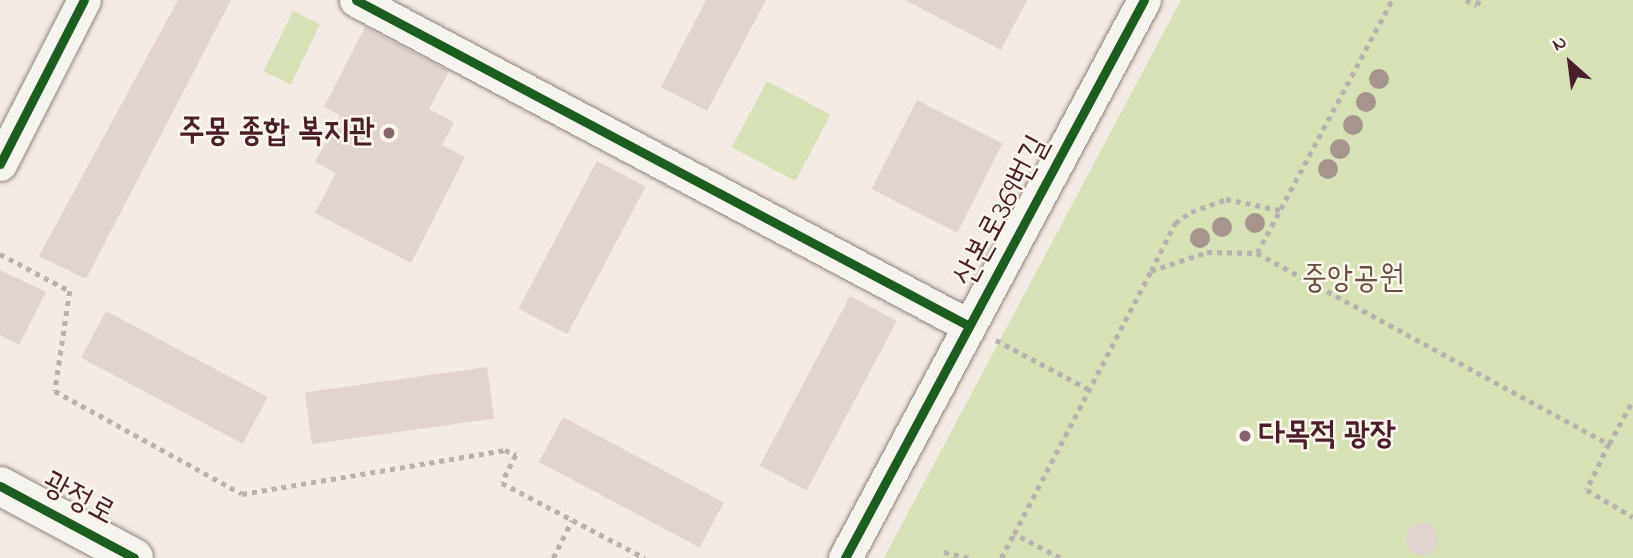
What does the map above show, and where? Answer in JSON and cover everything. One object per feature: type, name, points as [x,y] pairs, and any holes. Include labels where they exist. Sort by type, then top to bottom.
[{"type":"street","points":[[0,164],[84,0]]},
{"type":"street","points":[[356,0],[969,326]]},
{"type":"street","name":"산본로369번길","points":[[845,558],[1144,0]]},
{"type":"street","name":"광정로","points":[[0,486],[134,558]]},
{"type":"path","points":[[1257,253],[1392,0]]},
{"type":"path","points":[[1466,0],[1476,5],[1479,0]]},
{"type":"path","points":[[1001,558],[1175,223],[1191,212],[1226,199],[1280,210]]},
{"type":"path","points":[[1151,271],[1207,253],[1257,253],[1609,444]]},
{"type":"path","points":[[0,254],[70,291],[55,390],[242,494],[505,450],[516,454],[502,483],[645,558]]},
{"type":"path","points":[[969,326],[1088,389]]},
{"type":"path","points":[[1633,400],[1587,490],[1633,517]]},
{"type":"path","points":[[553,558],[572,520]]},
{"type":"path","points":[[1014,534],[1060,558]]},
{"type":"path","points":[[944,552],[969,558]]},
{"type":"green space","name":"중앙공원","points":[[1181,0],[1633,0],[1633,558],[884,558]]},
{"type":"green space","points":[[293,11],[320,24],[291,84],[264,71]]},
{"type":"green space","points":[[767,81],[831,115],[795,181],[732,147]]},
{"type":"building","points":[[178,0],[231,0],[86,279],[39,256]]},
{"type":"building","points":[[706,0],[766,0],[707,111],[661,87]]},
{"type":"building","points":[[905,0],[1027,0],[1001,50]]},
{"type":"building","name":"주몽 종합 복지관","points":[[365,27],[449,71],[429,109],[454,122],[442,145],[465,157],[411,263],[315,213],[336,173],[315,162],[340,115],[324,107]]},
{"type":"building","points":[[917,100],[1003,144],[957,233],[872,189]]},
{"type":"building","points":[[597,161],[646,187],[567,334],[519,308]]},
{"type":"building","points":[[0,270],[46,292],[19,345],[0,335]]},
{"type":"building","points":[[850,296],[897,321],[807,490],[760,466]]},
{"type":"building","points":[[106,311],[268,397],[243,444],[81,358]]},
{"type":"building","points":[[487,367],[494,418],[312,444],[305,393]]},
{"type":"building","points":[[563,417],[724,502],[700,547],[539,462]]},
{"type":"building","points":[[1422,523],[1433,528],[1438,539],[1433,550],[1422,555],[1411,550],[1406,539],[1411,528]]},
{"type":"cycle path","points":[[0,164],[84,0]]},
{"type":"cycle path","points":[[356,0],[969,326]]},
{"type":"cycle path","points":[[845,558],[1144,0]]},
{"type":"cycle path","points":[[0,486],[134,558]]},
{"type":"place","name":"주몽 종합 복지관","points":[[389,133]]},
{"type":"place","name":"다목적 광장","points":[[1245,436]]}]
